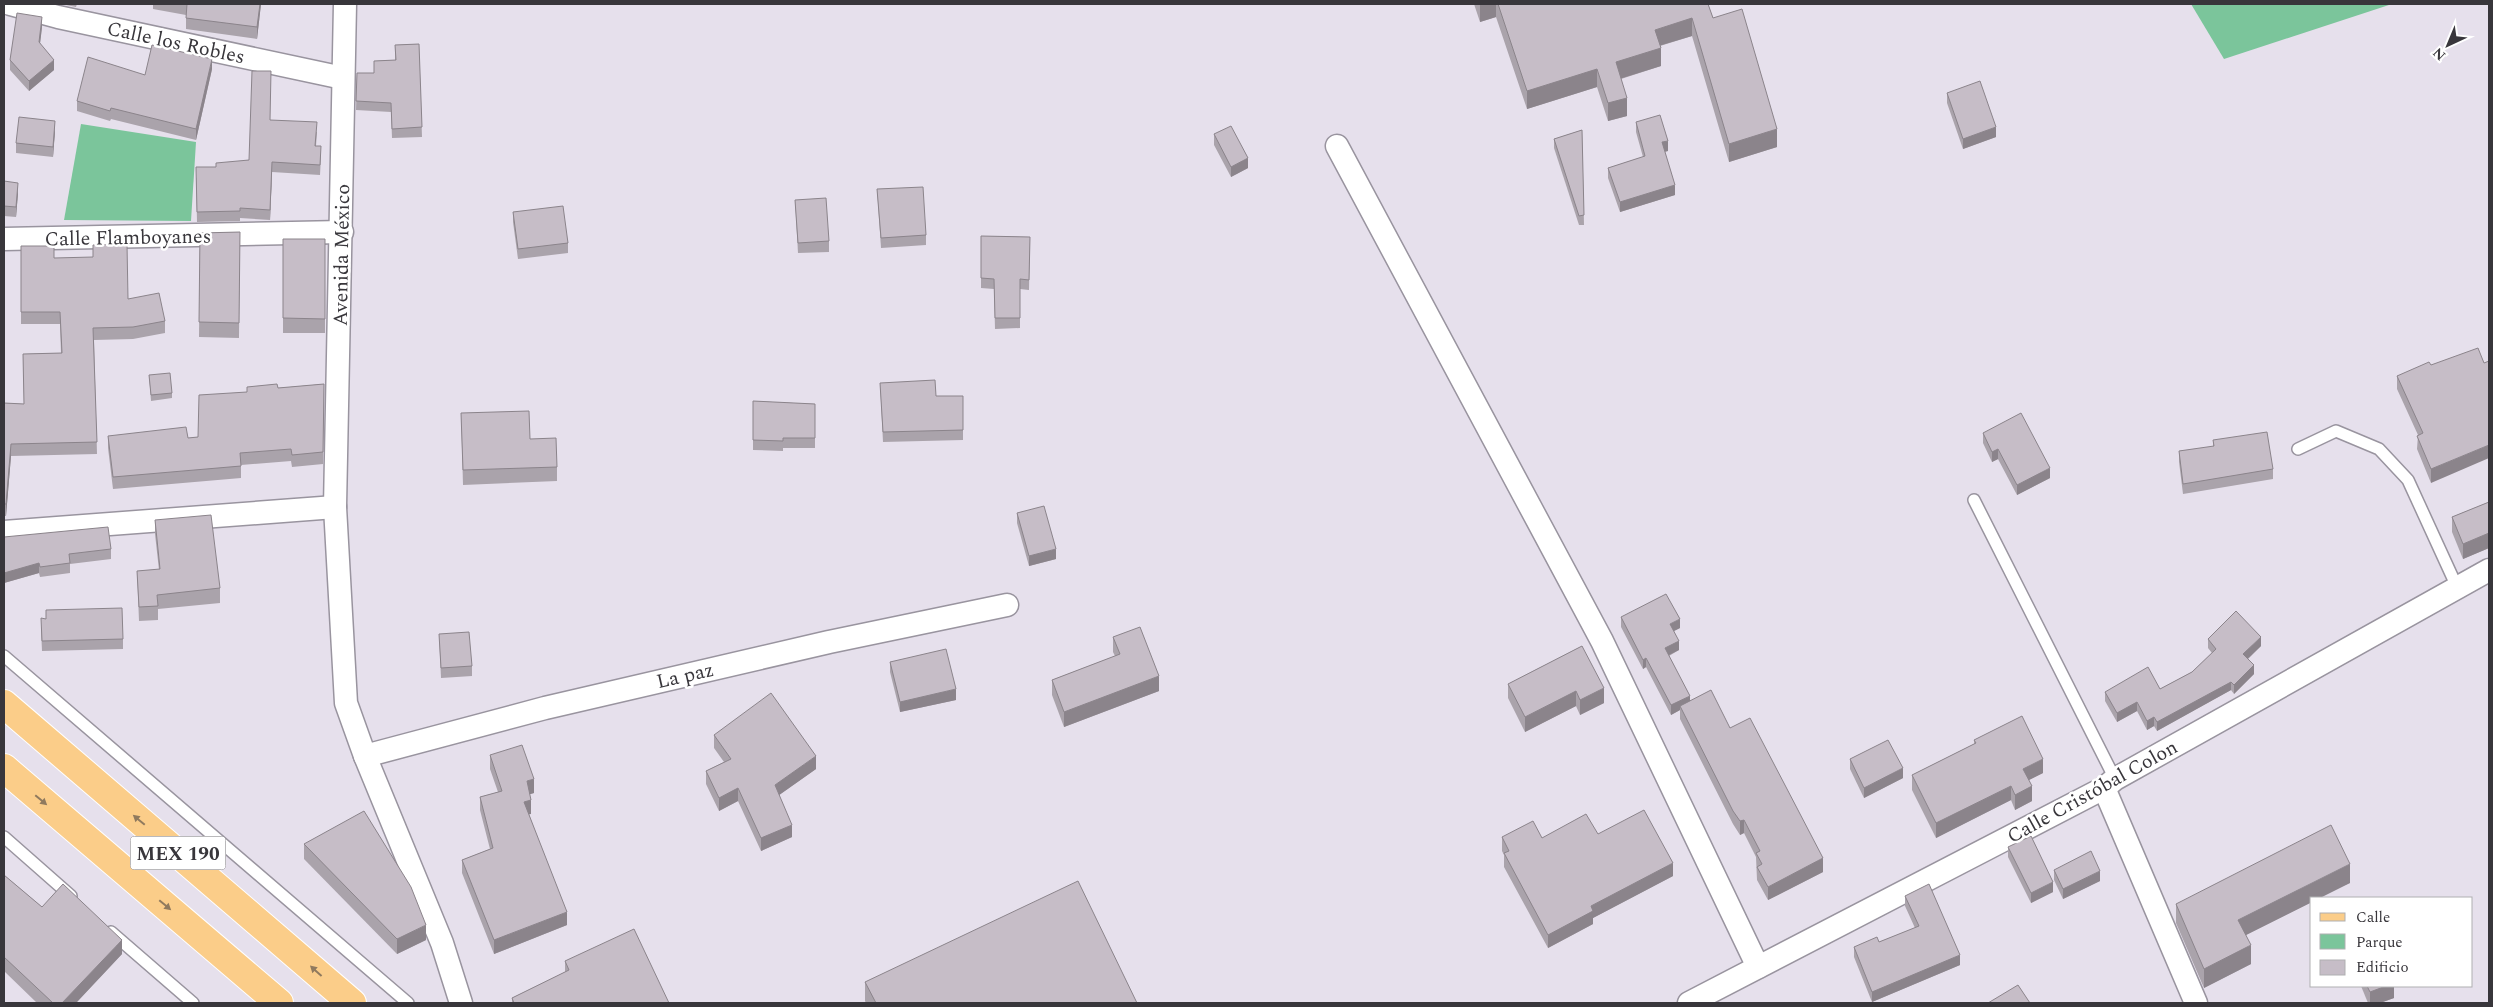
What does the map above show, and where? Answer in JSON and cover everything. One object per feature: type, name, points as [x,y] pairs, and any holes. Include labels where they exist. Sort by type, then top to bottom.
[{"type":"main road","name":"MEX 190","points":[[4,704],[352,1003]]},
{"type":"main road","name":"MEX 190","points":[[4,768],[279,1003]]},
{"type":"street","name":"Calle los Robles","points":[[10,4],[58,17],[344,78]]},
{"type":"street","name":"Avenida México","points":[[345,4],[342,232],[335,507],[346,703],[364,756],[442,943],[461,1003]]},
{"type":"street","points":[[1337,146],[1602,641],[1758,967]]},
{"type":"street","name":"Calle Flamboyanes","points":[[4,239],[342,232]]},
{"type":"street","points":[[4,532],[335,507]]},
{"type":"street","name":"Calle Cristóbal Colon","points":[[1689,1003],[2109,783],[2489,570]]},
{"type":"street","name":"La paz","points":[[364,756],[554,706],[829,642],[1007,605]]},
{"type":"street","points":[[2109,783],[2196,1003]]},
{"type":"lane","points":[[2298,449],[2336,431],[2379,450],[2408,480],[2457,587]]},
{"type":"lane","points":[[1974,500],[2109,783]]},
{"type":"lane","points":[[4,656],[408,1003]]},
{"type":"lane","points":[[4,837],[83,907]]},
{"type":"lane","points":[[105,926],[193,1003]]},
{"type":"green space","points":[[2191,4],[2392,4],[2224,59]]},
{"type":"green space","points":[[81,124],[196,142],[191,221],[64,220]]},
{"type":"building","points":[[187,4],[260,4],[257,27],[186,18]]},
{"type":"building","points":[[1498,4],[1708,4],[1713,18],[1742,9],[1777,129],[1729,144],[1692,18],[1655,30],[1661,48],[1616,62],[1627,98],[1608,103],[1597,69],[1527,91]]},
{"type":"building","points":[[17,13],[42,17],[39,42],[54,60],[29,81],[10,60]]},
{"type":"building","points":[[419,44],[422,127],[392,129],[391,103],[356,101],[357,73],[374,73],[374,61],[396,60],[395,45]]},
{"type":"building","points":[[152,45],[212,59],[196,129],[111,108],[110,111],[77,101],[88,57],[145,75]]},
{"type":"building","points":[[252,71],[271,71],[270,120],[317,122],[315,146],[321,146],[320,165],[272,162],[270,210],[240,208],[240,211],[197,212],[196,167],[216,167],[216,163],[249,160]]},
{"type":"building","points":[[1980,81],[1996,127],[1963,139],[1947,93]]},
{"type":"building","points":[[1660,115],[1668,141],[1662,142],[1675,185],[1620,202],[1608,168],[1645,156],[1636,122]]},
{"type":"building","points":[[19,117],[55,121],[53,147],[16,143]]},
{"type":"building","points":[[1231,126],[1248,158],[1231,167],[1214,134]]},
{"type":"building","points":[[1582,130],[1584,215],[1579,216],[1554,139]]},
{"type":"building","points":[[4,181],[18,183],[16,207],[4,206]]},
{"type":"building","points":[[923,187],[926,235],[881,238],[877,189]]},
{"type":"building","points":[[826,198],[829,241],[798,243],[795,200]]},
{"type":"building","points":[[563,206],[568,243],[518,249],[513,212]]},
{"type":"building","points":[[240,232],[239,323],[199,322],[200,233]]},
{"type":"building","points":[[981,236],[1030,237],[1029,280],[1020,279],[1020,318],[995,318],[994,279],[981,278]]},
{"type":"building","points":[[283,239],[325,239],[325,319],[283,318]]},
{"type":"building","points":[[127,244],[128,299],[159,293],[165,321],[133,327],[93,328],[97,442],[11,444],[6,504],[4,504],[4,403],[24,404],[23,354],[62,353],[60,312],[21,312],[21,246],[54,246],[54,258],[93,257],[93,245]]},
{"type":"building","points":[[2478,348],[2484,363],[2489,361],[2489,445],[2431,469],[2417,436],[2423,433],[2397,376],[2429,362],[2431,365]]},
{"type":"building","points":[[170,373],[172,393],[151,395],[149,375]]},
{"type":"building","points":[[935,380],[936,396],[963,396],[963,430],[883,432],[880,383]]},
{"type":"building","points":[[277,384],[278,388],[324,384],[323,452],[292,455],[291,449],[240,453],[241,466],[113,477],[108,436],[186,427],[188,438],[198,437],[199,395],[247,392],[247,387]]},
{"type":"building","points":[[753,401],[815,404],[815,438],[783,438],[783,441],[753,440]]},
{"type":"building","points":[[529,411],[530,439],[556,438],[557,467],[463,470],[461,413]]},
{"type":"building","points":[[2021,413],[2050,468],[2017,485],[1998,449],[1992,452],[1983,433]]},
{"type":"building","points":[[2267,432],[2273,469],[2183,484],[2179,451],[2214,446],[2213,440]]},
{"type":"building","points":[[2489,502],[2489,533],[2463,544],[2452,517]]},
{"type":"building","points":[[1044,506],[1056,549],[1029,556],[1017,513]]},
{"type":"building","points":[[211,515],[220,588],[157,595],[158,606],[139,607],[137,571],[160,569],[155,520]]},
{"type":"building","points":[[108,527],[111,549],[69,554],[70,563],[40,567],[39,563],[4,573],[4,537]]},
{"type":"building","points":[[1666,594],[1680,619],[1670,624],[1679,641],[1665,648],[1690,696],[1671,705],[1646,658],[1643,660],[1621,617]]},
{"type":"building","points":[[122,608],[123,639],[42,641],[41,618],[46,619],[46,610]]},
{"type":"building","points":[[2236,611],[2261,637],[2243,654],[2254,665],[2234,685],[2231,682],[2157,722],[2154,717],[2147,721],[2137,702],[2117,713],[2105,692],[2148,667],[2160,689],[2192,672],[2216,649],[2208,639]]},
{"type":"building","points":[[1140,627],[1159,676],[1064,712],[1052,680],[1120,654],[1113,637]]},
{"type":"building","points":[[469,632],[472,666],[441,668],[439,634]]},
{"type":"building","points":[[1582,646],[1604,688],[1580,700],[1576,691],[1525,717],[1508,684]]},
{"type":"building","points":[[946,649],[956,689],[900,702],[890,662]]},
{"type":"building","points":[[1711,690],[1730,728],[1750,718],[1823,858],[1768,887],[1757,867],[1762,864],[1756,853],[1760,851],[1744,820],[1740,821],[1733,811],[1680,706]]},
{"type":"building","points":[[771,693],[816,756],[775,785],[792,825],[761,838],[738,788],[719,798],[706,771],[731,759],[714,735]]},
{"type":"building","points":[[2022,716],[2043,759],[2023,769],[2032,786],[2015,795],[2011,786],[1936,823],[1912,775],[1976,743],[1974,740]]},
{"type":"building","points":[[1888,740],[1903,768],[1864,788],[1850,759]]},
{"type":"building","points":[[522,745],[534,779],[527,781],[531,800],[524,802],[567,912],[494,940],[462,860],[493,848],[480,797],[502,791],[490,755]]},
{"type":"building","points":[[1644,810],[1673,863],[1591,906],[1593,911],[1548,935],[1504,853],[1509,851],[1502,837],[1533,821],[1542,838],[1586,814],[1598,834]]},
{"type":"building","points":[[364,811],[411,887],[426,925],[397,939],[304,844]]},
{"type":"building","points":[[2331,825],[2350,864],[2238,920],[2251,945],[2204,969],[2176,904]]},
{"type":"building","points":[[2031,836],[2053,882],[2031,893],[2008,847]]},
{"type":"building","points":[[2091,851],[2100,871],[2063,889],[2054,870]]},
{"type":"building","points":[[4,875],[42,907],[63,884],[122,940],[62,1003],[53,1003],[4,957]]},
{"type":"building","points":[[1078,881],[1137,1003],[876,1003],[865,982]]},
{"type":"building","points":[[1929,884],[1960,955],[1872,992],[1854,947],[1877,937],[1879,942],[1919,926],[1905,896]]},
{"type":"building","points":[[634,929],[669,1003],[514,1003],[512,998],[569,970],[565,961]]},
{"type":"building","points":[[2018,985],[2030,1003],[1988,1003]]},
{"type":"building","points":[[2368,987],[2383,987],[2370,992]]}]
